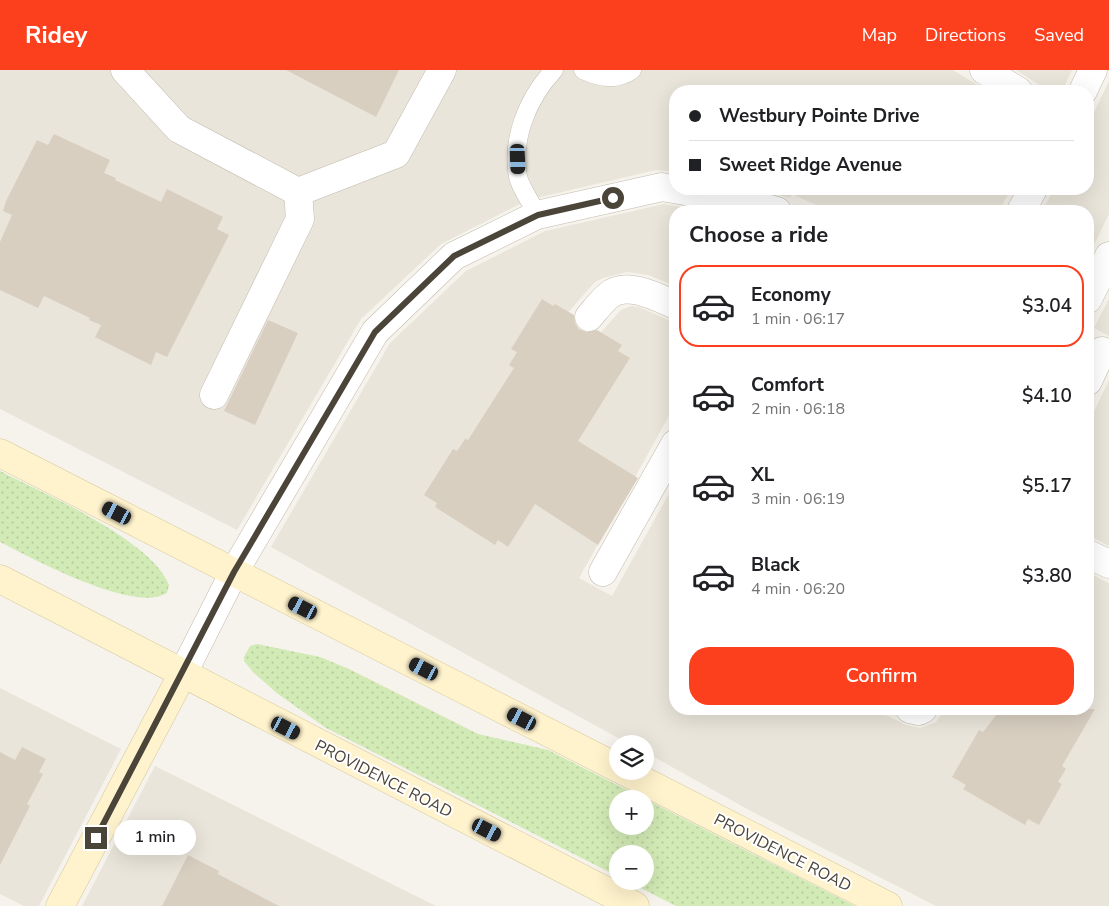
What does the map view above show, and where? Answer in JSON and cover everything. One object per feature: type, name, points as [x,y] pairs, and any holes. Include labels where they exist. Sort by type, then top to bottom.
[{"type":"main road","points":[[0,453],[609,763]]},
{"type":"main road","name":"PROVIDENCE ROAD","points":[[0,579],[182,675],[635,906]]},
{"type":"main road","points":[[60,906],[182,675]]},
{"type":"main road","name":"PROVIDENCE ROAD","points":[[642,780],[888,906]]},
{"type":"street","points":[[125,70],[179,129],[298,192],[396,154],[442,70]]},
{"type":"street","points":[[984,70],[1008,85]]},
{"type":"street","points":[[1086,85],[1094,70]]},
{"type":"street","points":[[182,675],[234,572],[375,332],[454,256],[538,215],[662,187],[669,188]]},
{"type":"street","points":[[214,395],[300,219],[298,192]]},
{"type":"street","points":[[709,195],[756,205]]},
{"type":"street","points":[[1094,284],[1109,256]]},
{"type":"street","points":[[589,317],[609,294],[628,290],[642,290],[669,302]]},
{"type":"street","points":[[1094,366],[1100,350]]},
{"type":"street","points":[[604,572],[669,455]]},
{"type":"street","points":[[1094,557],[1109,564]]},
{"type":"lane","points":[[538,215],[518,178],[517,141],[524,116],[536,90],[554,70]]},
{"type":"lane","points":[[583,70],[596,76],[612,78],[632,70]]},
{"type":"shaded area","points":[[0,70],[953,70],[977,85],[669,85],[669,171],[656,170],[528,200],[441,244],[361,319],[237,530],[0,409]]},
{"type":"shaded area","points":[[1016,70],[1072,70],[1065,85],[1040,85]]},
{"type":"shaded area","points":[[1109,81],[1109,214],[1094,245],[1094,205],[1045,205],[1051,195],[1094,195],[1094,112]]},
{"type":"shaded area","points":[[780,195],[792,195],[790,198]]},
{"type":"shaded area","points":[[794,195],[1008,195],[1002,205],[816,205]]},
{"type":"shaded area","points":[[664,204],[670,205],[669,284],[648,275],[627,272],[603,278],[595,282],[564,317],[593,341],[621,310],[631,306],[639,307],[669,320],[669,416],[579,578],[612,596],[669,494],[669,715],[886,715],[906,725],[920,728],[936,722],[941,715],[1094,715],[1094,576],[1109,583],[1109,906],[936,906],[749,810],[654,757],[654,735],[613,735],[271,547],[390,343],[466,271],[545,231]]},
{"type":"shaded area","points":[[1109,299],[1109,336],[1094,328]]},
{"type":"shaded area","points":[[1109,380],[1109,546],[1094,538],[1094,411]]},
{"type":"shaded area","points":[[0,688],[121,749],[39,906],[24,906],[0,894]]},
{"type":"shaded area","points":[[155,766],[436,906],[82,906]]},
{"type":"green space","points":[[0,471],[94,519],[141,551],[159,568],[169,585],[167,593],[152,597],[131,596],[108,590],[58,571],[0,542]]},
{"type":"green space","points":[[257,644],[320,657],[349,669],[478,734],[548,750],[627,790],[609,790],[609,835],[654,835],[654,804],[855,906],[676,906],[645,890],[654,890],[654,845],[609,845],[609,872],[326,728],[278,694],[253,672],[244,661],[250,646]]},
{"type":"building","points":[[286,70],[399,70],[376,117]]},
{"type":"building","points":[[54,134],[110,160],[104,173],[116,178],[115,180],[161,202],[167,189],[223,217],[217,229],[229,235],[167,357],[156,352],[151,365],[95,337],[101,325],[89,320],[90,318],[44,296],[38,308],[0,290],[0,242],[12,215],[3,211],[6,201],[37,140],[48,145]]},
{"type":"building","points":[[542,299],[574,315],[575,323],[579,329],[587,332],[597,330],[622,345],[618,351],[630,358],[578,441],[638,478],[598,545],[535,504],[508,547],[498,540],[495,545],[435,507],[437,503],[424,495],[453,449],[457,451],[465,439],[468,440],[514,368],[509,365],[517,352],[511,349]]},
{"type":"building","points":[[268,320],[298,333],[255,425],[224,411]]},
{"type":"building","points":[[996,715],[1092,715],[1062,766],[1066,769],[1058,782],[1062,784],[1039,825],[1028,819],[1025,825],[963,789],[966,785],[952,777],[979,730],[983,732]]},
{"type":"building","points":[[22,747],[46,759],[39,772],[43,774],[27,804],[30,806],[0,865],[0,752],[15,760]]},
{"type":"building","points":[[188,855],[219,871],[218,874],[279,906],[162,906]]},
{"type":"route","points":[[96,838],[234,572],[375,332],[454,256],[538,215],[613,198]]}]
